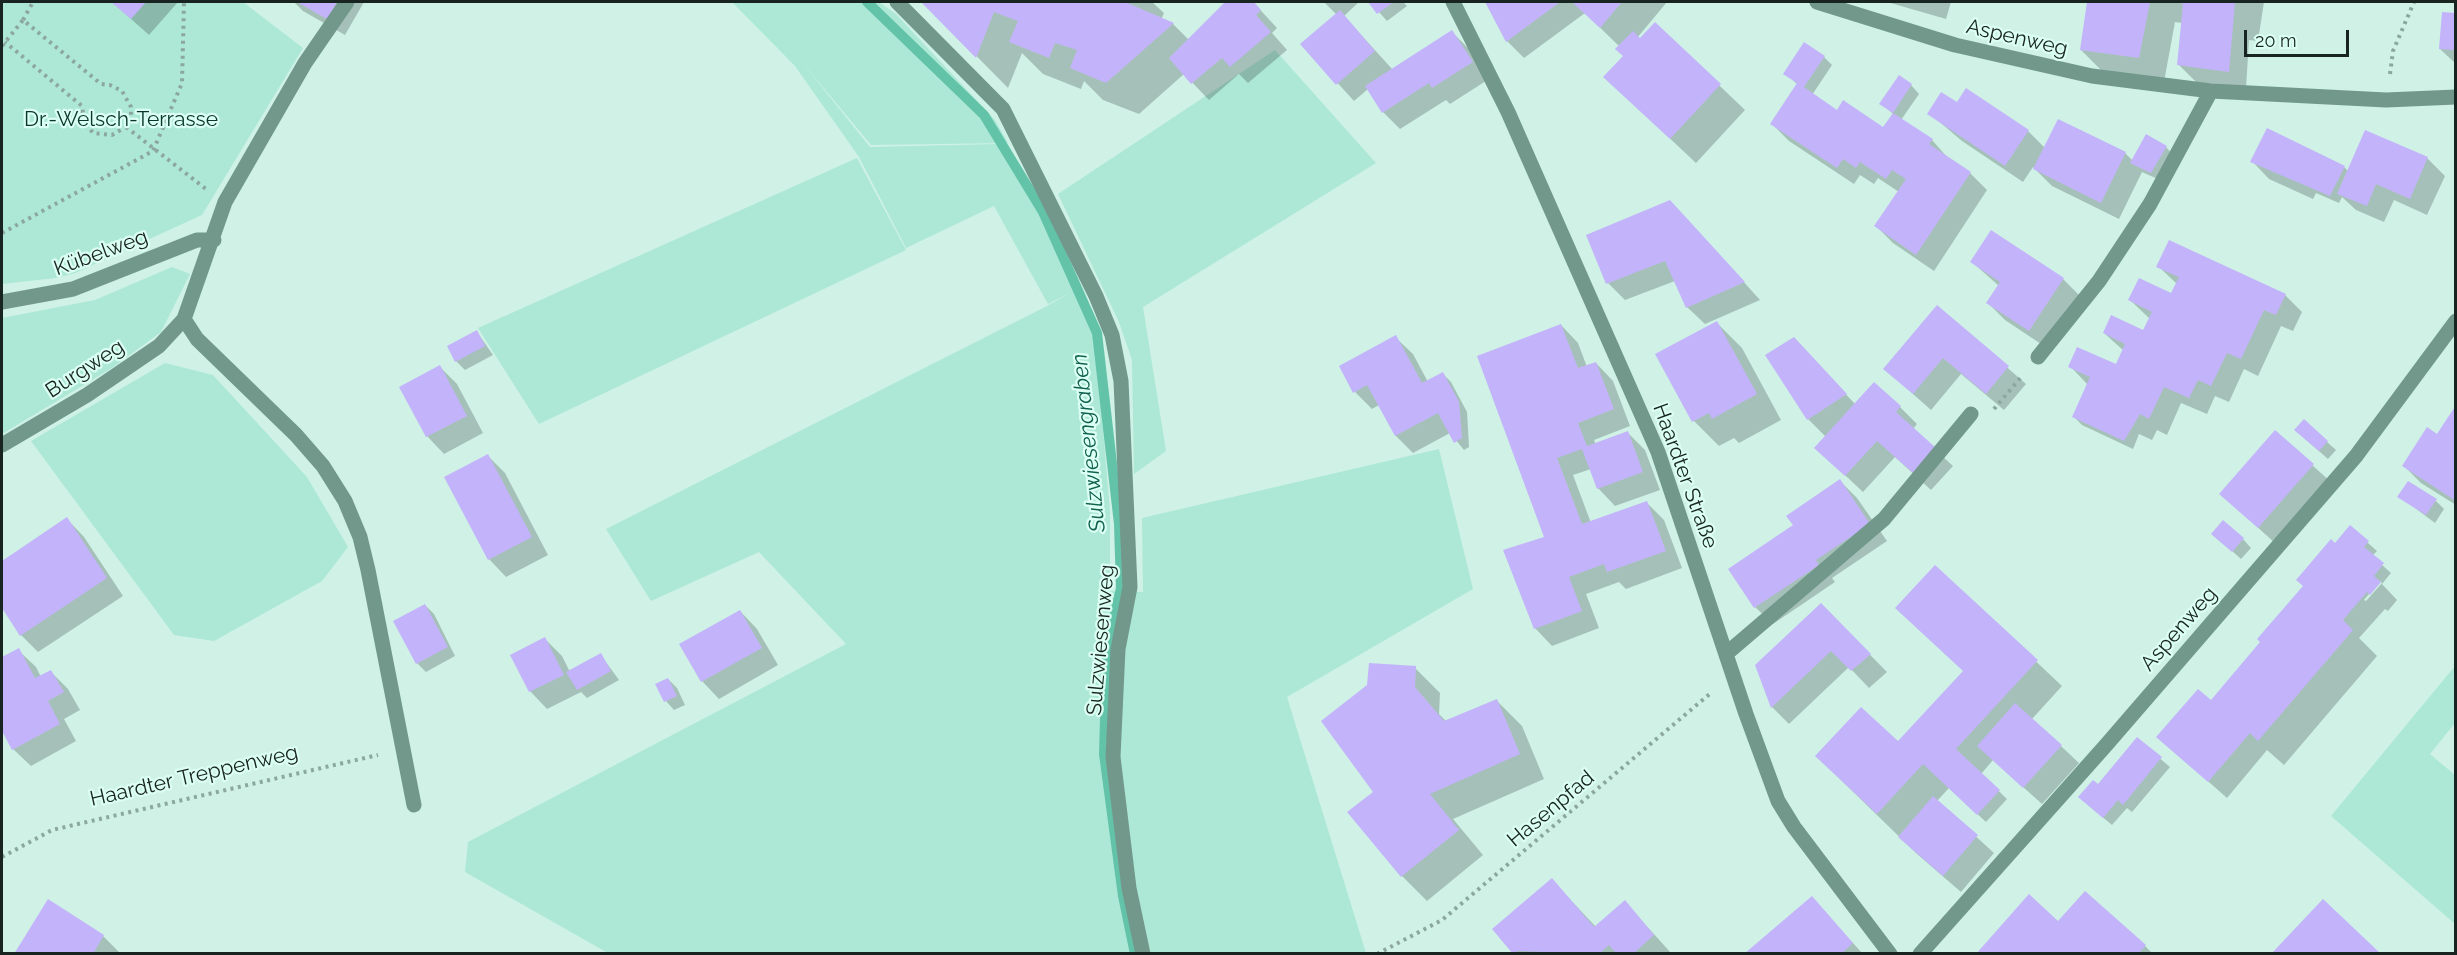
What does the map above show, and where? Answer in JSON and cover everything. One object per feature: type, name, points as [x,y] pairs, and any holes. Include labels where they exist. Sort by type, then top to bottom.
[{"type":"street","points":[[347,2],[304,63],[225,202],[214,240],[196,281],[184,319],[197,339],[296,435],[323,466],[345,501],[360,537],[368,570],[414,805]]},
{"type":"street","name":"Sulzwiesenweg","points":[[897,2],[1003,109],[1096,296],[1112,335],[1121,381],[1130,587],[1118,649],[1113,757],[1129,888],[1143,954]]},
{"type":"street","name":"Haardter Straße","points":[[1453,2],[1508,112],[1658,452],[1746,714],[1778,801],[1794,827],[1890,954]]},
{"type":"street","name":"Aspenweg","points":[[1817,2],[1925,36],[2092,76],[2211,92],[2386,100],[2456,97]]},
{"type":"street","points":[[2038,357],[2099,281],[2150,204],[2211,92]]},
{"type":"street","name":"Kübelweg","points":[[2,302],[73,289],[197,240],[214,240]]},
{"type":"street","name":"Burgweg","points":[[2,444],[87,395],[159,346],[184,319]]},
{"type":"street","name":"Aspenweg","points":[[1920,954],[2107,744],[2356,456],[2456,321]]},
{"type":"street","points":[[1726,654],[1884,519],[1971,414]]},
{"type":"path","points":[[23,20],[101,84],[110,85],[122,91],[131,107],[131,117],[126,127],[112,135],[93,133],[84,122],[82,106],[3,44],[23,20],[33,2]]},
{"type":"path","points":[[2,233],[153,150],[182,83],[184,2]]},
{"type":"path","points":[[2386,100],[2393,51],[2414,2]]},
{"type":"path","points":[[126,127],[208,191]]},
{"type":"path","name":"Hasenpfad","points":[[1377,954],[1442,920],[1734,674]]},
{"type":"path","name":"Haardter Treppenweg","points":[[2,857],[52,830],[402,750]]},
{"type":"green space","name":"Dr.-Welsch-Terrasse","points":[[2,2],[243,2],[303,48],[202,215],[75,273],[56,278],[2,284]]},
{"type":"green space","points":[[732,2],[879,2],[896,14],[995,120],[1008,143],[871,145],[801,61],[870,147],[998,144],[1042,212],[1095,333],[1110,511],[1110,591],[1143,592],[1142,518],[1439,449],[1473,589],[1287,697],[1366,953],[608,953],[465,872],[468,842],[846,644],[759,552],[651,601],[606,529],[1068,294],[1048,304],[994,206],[906,248],[859,157],[795,66]]},
{"type":"green space","points":[[1275,50],[1376,163],[1143,307],[1166,451],[1134,474],[1132,360],[1119,322],[1058,194]]},
{"type":"green space","points":[[857,158],[906,250],[539,424],[478,328]]},
{"type":"green space","points":[[172,267],[190,274],[161,332],[112,368],[2,434],[2,318],[95,300]]},
{"type":"green space","points":[[165,363],[213,375],[307,477],[348,547],[322,581],[214,641],[174,635],[31,441]]},
{"type":"green space","points":[[2455,666],[2455,723],[2430,754],[2455,775],[2455,924],[2331,816]]},
{"type":"building","points":[[111,2],[146,2],[131,19]]},
{"type":"building","points":[[297,2],[337,2],[327,19]]},
{"type":"building","points":[[921,2],[1125,2],[1174,23],[1106,83],[1070,68],[1077,50],[1055,43],[1049,58],[1009,42],[1018,21],[994,12],[976,58]]},
{"type":"building","points":[[1225,2],[1254,2],[1261,10],[1256,15],[1271,32],[1230,67],[1222,58],[1191,84],[1169,58]]},
{"type":"building","points":[[1368,2],[1394,2],[1377,14]]},
{"type":"building","points":[[1485,2],[1560,2],[1506,42]]},
{"type":"building","points":[[1572,2],[1622,2],[1600,28]]},
{"type":"building","points":[[2087,2],[2150,2],[2139,58],[2080,50]]},
{"type":"building","points":[[2177,2],[2235,2],[2229,72],[2177,65],[2183,4]]},
{"type":"building","points":[[1340,10],[1375,51],[1336,85],[1300,44]]},
{"type":"building","points":[[2442,12],[2456,13],[2456,50],[2439,49]]},
{"type":"building","points":[[1655,22],[1721,84],[1670,139],[1603,77],[1623,56],[1615,49],[1633,31],[1640,38]]},
{"type":"building","points":[[1452,30],[1473,62],[1432,88],[1429,83],[1382,113],[1365,86]]},
{"type":"building","points":[[1804,42],[1825,56],[1804,87],[1837,110],[1843,100],[1883,127],[1893,113],[1933,139],[1929,144],[1971,172],[1916,255],[1874,226],[1906,179],[1892,170],[1886,179],[1860,162],[1856,168],[1843,159],[1837,168],[1770,124],[1797,83],[1783,74]]},
{"type":"building","points":[[1899,75],[1912,84],[1893,113],[1879,104]]},
{"type":"building","points":[[1966,88],[2029,130],[2005,166],[1927,114],[1941,92],[1957,102]]},
{"type":"building","points":[[2058,119],[2126,152],[2101,203],[2033,169]]},
{"type":"building","points":[[2267,128],[2345,166],[2330,196],[2250,162]]},
{"type":"building","points":[[2365,130],[2428,157],[2410,199],[2376,184],[2367,206],[2337,194]]},
{"type":"building","points":[[2146,134],[2167,146],[2151,173],[2130,163]]},
{"type":"building","points":[[1670,200],[1745,282],[1686,308],[1665,261],[1606,284],[1586,235]]},
{"type":"building","points":[[1991,230],[2064,278],[2029,331],[1986,303],[2000,282],[1970,262]]},
{"type":"building","points":[[2169,240],[2286,294],[2276,315],[2264,310],[2241,359],[2227,353],[2211,386],[2198,380],[2189,398],[2164,387],[2149,419],[2140,414],[2124,441],[2072,417],[2090,377],[2068,367],[2077,347],[2116,364],[2125,344],[2103,333],[2111,315],[2143,330],[2152,312],[2128,300],[2139,278],[2171,293],[2179,277],[2156,267]]},
{"type":"building","points":[[1937,305],[2009,366],[1986,394],[1943,358],[1913,394],[1883,369]]},
{"type":"building","points":[[1717,321],[1757,394],[1712,419],[1709,413],[1692,422],[1655,354]]},
{"type":"building","points":[[1561,324],[1578,368],[1596,362],[1614,409],[1578,423],[1587,446],[1628,431],[1643,472],[1597,489],[1582,449],[1557,458],[1582,524],[1647,501],[1666,551],[1607,572],[1604,564],[1569,577],[1582,611],[1534,629],[1503,550],[1544,537],[1477,356]]},
{"type":"building","points":[[477,330],[485,346],[455,362],[447,346]]},
{"type":"building","points":[[1396,335],[1422,383],[1443,372],[1459,402],[1462,438],[1454,443],[1438,413],[1395,436],[1367,385],[1353,393],[1339,366]]},
{"type":"building","points":[[1794,337],[1847,394],[1807,420],[1765,355]]},
{"type":"building","points":[[440,365],[467,416],[426,437],[399,387]]},
{"type":"building","points":[[1874,382],[1901,406],[1896,412],[1936,448],[1913,473],[1877,441],[1845,476],[1814,448]]},
{"type":"building","points":[[2456,405],[2456,501],[2402,466],[2427,427],[2437,434]]},
{"type":"building","points":[[2304,419],[2328,441],[2319,451],[2294,430]]},
{"type":"building","points":[[2275,430],[2314,464],[2258,528],[2219,494]]},
{"type":"building","points":[[488,454],[532,537],[488,560],[444,477]]},
{"type":"building","points":[[1840,479],[1870,524],[1816,560],[1819,565],[1754,608],[1728,569],[1793,525],[1786,516]]},
{"type":"building","points":[[2408,481],[2437,499],[2426,515],[2397,497]]},
{"type":"building","points":[[67,517],[107,578],[20,636],[2,608],[2,561]]},
{"type":"building","points":[[2223,520],[2244,538],[2232,552],[2211,534]]},
{"type":"building","points":[[2350,525],[2369,541],[2364,547],[2384,563],[2374,576],[2381,582],[2370,595],[2367,592],[2343,620],[2353,630],[2258,741],[2250,733],[2208,782],[2156,737],[2198,689],[2211,700],[2260,642],[2257,639],[2303,586],[2296,580],[2331,539],[2335,543]]},
{"type":"building","points":[[1935,565],[2038,660],[1956,749],[2000,790],[1977,815],[1923,764],[1877,814],[1815,756],[1861,707],[1898,741],[1963,671],[1895,608]]},
{"type":"building","points":[[1821,603],[1871,654],[1851,671],[1831,651],[1771,708],[1755,665]]},
{"type":"building","points":[[425,604],[448,647],[416,664],[393,621]]},
{"type":"building","points":[[740,610],[762,648],[701,682],[679,644]]},
{"type":"building","points":[[545,637],[564,675],[529,692],[510,655]]},
{"type":"building","points":[[19,648],[35,678],[51,670],[64,692],[48,701],[60,724],[12,750],[2,731],[2,657]]},
{"type":"building","points":[[601,653],[611,671],[577,690],[566,672]]},
{"type":"building","points":[[1369,663],[1416,666],[1415,687],[1444,721],[1497,699],[1520,754],[1430,794],[1459,830],[1401,877],[1347,812],[1373,792],[1321,721],[1367,685]]},
{"type":"building","points":[[668,678],[677,696],[664,702],[655,684]]},
{"type":"building","points":[[2015,703],[2062,745],[2023,788],[1977,746]]},
{"type":"building","points":[[2137,737],[2162,757],[2123,805],[2118,800],[2103,818],[2078,797],[2093,780],[2098,784]]},
{"type":"building","points":[[1933,796],[1978,835],[1943,876],[1898,837]]},
{"type":"building","points":[[1552,878],[1594,927],[1625,900],[1654,935],[1633,954],[1617,954],[1609,945],[1599,954],[1518,951],[1513,954],[1492,929]]},
{"type":"building","points":[[2085,891],[2146,945],[2138,954],[1976,954],[2029,894],[2058,921]]},
{"type":"building","points":[[1812,896],[1853,943],[1841,954],[1744,954]]},
{"type":"building","points":[[48,899],[104,935],[93,954],[14,954]]},
{"type":"building","points":[[2323,899],[2381,954],[2271,954]]},
{"type":"waterway","name":"Sulzwiesengraben","points":[[867,2],[984,115],[1043,212],[1097,333],[1119,524],[1121,588],[1107,649],[1104,754],[1123,896],[1135,954]]}]
